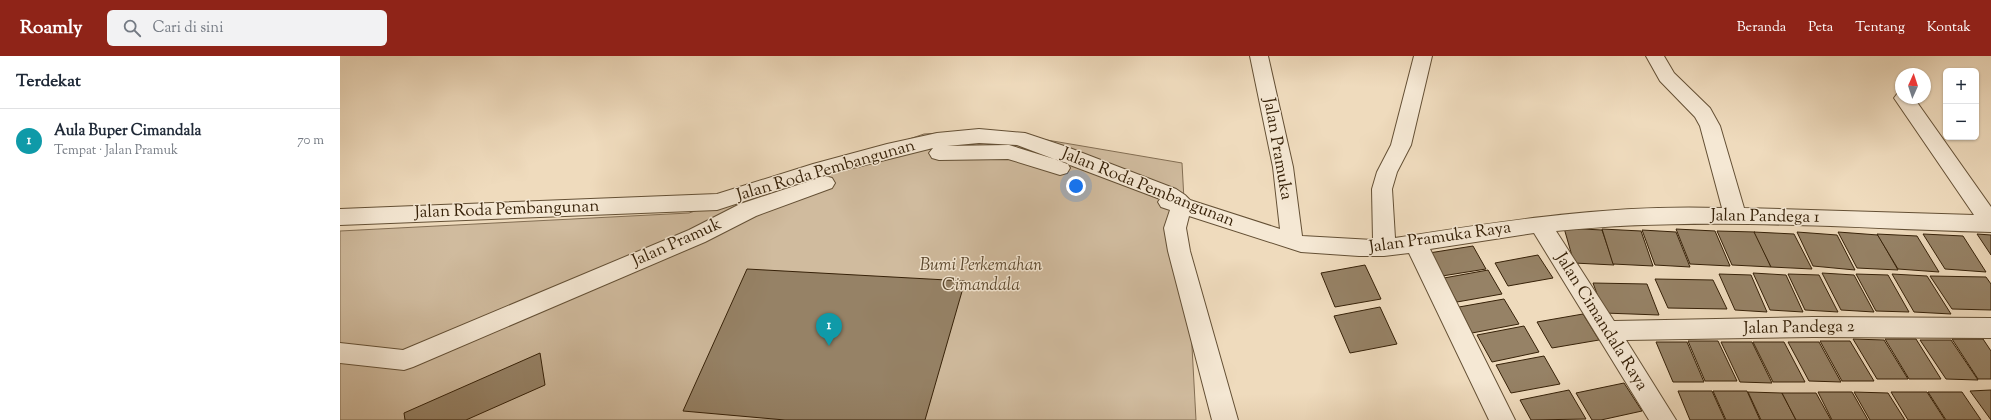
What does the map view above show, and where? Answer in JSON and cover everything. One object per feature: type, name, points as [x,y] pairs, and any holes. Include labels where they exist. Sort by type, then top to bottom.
[{"type":"street","name":"Jalan Pramuka","points":[[1259,56],[1283,167],[1292,242]]},
{"type":"street","points":[[1384,248],[1382,189],[1387,172],[1401,145],[1423,56]]},
{"type":"street","points":[[1655,56],[1667,77],[1703,113],[1710,126],[1735,216]]},
{"type":"street","points":[[1908,104],[1991,224]]},
{"type":"street","name":"Jalan Roda Pembangunan","points":[[340,217],[717,202],[820,169],[887,151],[937,140],[979,136],[1018,138],[1060,152],[1169,194],[1178,200],[1182,206],[1292,242]]},
{"type":"street","name":"Jalan Pramuk","points":[[340,353],[404,360],[697,236],[748,210],[836,179],[936,153],[1009,152],[1182,206]]},
{"type":"street","points":[[1182,206],[1175,228],[1178,251],[1225,420]]},
{"type":"street","name":"Jalan Pandega 1","points":[[1540,224],[1600,218],[1735,216],[1991,224]]},
{"type":"street","name":"Jalan Pramuka Raya","points":[[1292,242],[1316,247],[1384,248],[1415,242],[1540,224]]},
{"type":"street","name":"Jalan Cimandala Raya","points":[[1540,224],[1662,420]]},
{"type":"street","points":[[1415,242],[1502,420]]},
{"type":"street","name":"Jalan Pandega 2","points":[[1607,331],[1813,327],[1991,328]]},
{"type":"green space","name":"Bumi Perkemahan Cimandala","points":[[988,130],[1182,163],[1196,420],[340,420],[340,231],[689,213],[924,134]]},
{"type":"building","points":[[1564,228],[1602,230],[1614,265],[1574,263]]},
{"type":"building","points":[[1602,229],[1641,231],[1653,266],[1613,264]]},
{"type":"building","points":[[1676,229],[1715,231],[1730,266],[1690,264]]},
{"type":"building","points":[[1642,230],[1676,232],[1690,267],[1655,265]]},
{"type":"building","points":[[1717,231],[1755,232],[1771,267],[1732,265]]},
{"type":"building","points":[[1754,232],[1794,234],[1812,269],[1771,267]]},
{"type":"building","points":[[1797,232],[1837,235],[1855,270],[1813,266]]},
{"type":"building","points":[[1838,232],[1878,235],[1898,270],[1857,268]]},
{"type":"building","points":[[1877,234],[1917,236],[1939,272],[1898,269]]},
{"type":"building","points":[[1923,234],[1963,236],[1986,272],[1945,269]]},
{"type":"building","points":[[1977,234],[1991,235],[1991,255]]},
{"type":"building","points":[[1473,246],[1486,269],[1442,276],[1429,253]]},
{"type":"building","points":[[1538,255],[1553,278],[1508,286],[1495,263]]},
{"type":"building","points":[[1365,265],[1381,299],[1335,307],[1321,273]]},
{"type":"building","points":[[747,269],[965,281],[925,420],[785,420],[683,411]]},
{"type":"building","points":[[1488,270],[1502,294],[1457,302],[1444,278]]},
{"type":"building","points":[[1753,273],[1786,275],[1803,312],[1770,310]]},
{"type":"building","points":[[1822,273],[1854,275],[1874,312],[1841,310]]},
{"type":"building","points":[[1719,274],[1751,275],[1767,312],[1735,310]]},
{"type":"building","points":[[1788,274],[1819,275],[1838,312],[1805,310]]},
{"type":"building","points":[[1856,274],[1888,275],[1909,312],[1876,311]]},
{"type":"building","points":[[1892,274],[1927,276],[1951,314],[1914,312]]},
{"type":"building","points":[[1930,276],[1986,277],[1991,284],[1991,310],[1952,309]]},
{"type":"building","points":[[1655,279],[1713,280],[1727,309],[1668,308]]},
{"type":"building","points":[[1593,283],[1647,284],[1659,315],[1604,313]]},
{"type":"building","points":[[1504,299],[1519,324],[1472,333],[1459,307]]},
{"type":"building","points":[[1380,307],[1397,344],[1350,353],[1334,316]]},
{"type":"building","points":[[1583,314],[1599,340],[1552,348],[1537,322]]},
{"type":"building","points":[[1524,326],[1539,352],[1492,362],[1477,335]]},
{"type":"building","points":[[1853,339],[1884,340],[1908,379],[1877,379]]},
{"type":"building","points":[[1885,339],[1916,339],[1941,379],[1909,379]]},
{"type":"building","points":[[1952,339],[1983,339],[1991,351],[1991,379],[1978,379]]},
{"type":"building","points":[[1920,340],[1951,340],[1978,380],[1946,379]]},
{"type":"building","points":[[1688,341],[1718,341],[1737,381],[1705,381]]},
{"type":"building","points":[[1820,341],[1850,341],[1874,381],[1842,381]]},
{"type":"building","points":[[1656,342],[1687,342],[1704,382],[1673,382]]},
{"type":"building","points":[[1721,342],[1752,342],[1772,383],[1740,382]]},
{"type":"building","points":[[1753,342],[1784,342],[1805,382],[1773,382]]},
{"type":"building","points":[[1788,342],[1819,342],[1841,382],[1809,381]]},
{"type":"building","points":[[540,353],[545,385],[466,420],[405,420],[404,413]]},
{"type":"building","points":[[1544,356],[1560,384],[1511,393],[1496,365]]},
{"type":"building","points":[[1624,383],[1642,411],[1601,420],[1592,420],[1576,393]]},
{"type":"building","points":[[1569,390],[1586,419],[1531,420],[1520,400]]},
{"type":"building","points":[[1991,390],[1991,420],[1970,391]]},
{"type":"building","points":[[1678,391],[1712,391],[1725,420],[1690,420]]},
{"type":"building","points":[[1713,391],[1747,391],[1760,420],[1726,420]]},
{"type":"building","points":[[1748,392],[1782,393],[1796,420],[1761,420]]},
{"type":"building","points":[[1818,392],[1852,392],[1868,420],[1832,420]]},
{"type":"building","points":[[1854,392],[1888,393],[1905,420],[1870,420]]},
{"type":"building","points":[[1891,392],[1927,392],[1945,420],[1908,420]]},
{"type":"building","points":[[1928,392],[1962,392],[1981,420],[1946,420]]},
{"type":"building","points":[[1782,393],[1816,393],[1831,420],[1796,420]]},
{"type":"place","name":"Aula Buper Cimandala","points":[[829,346]]}]
